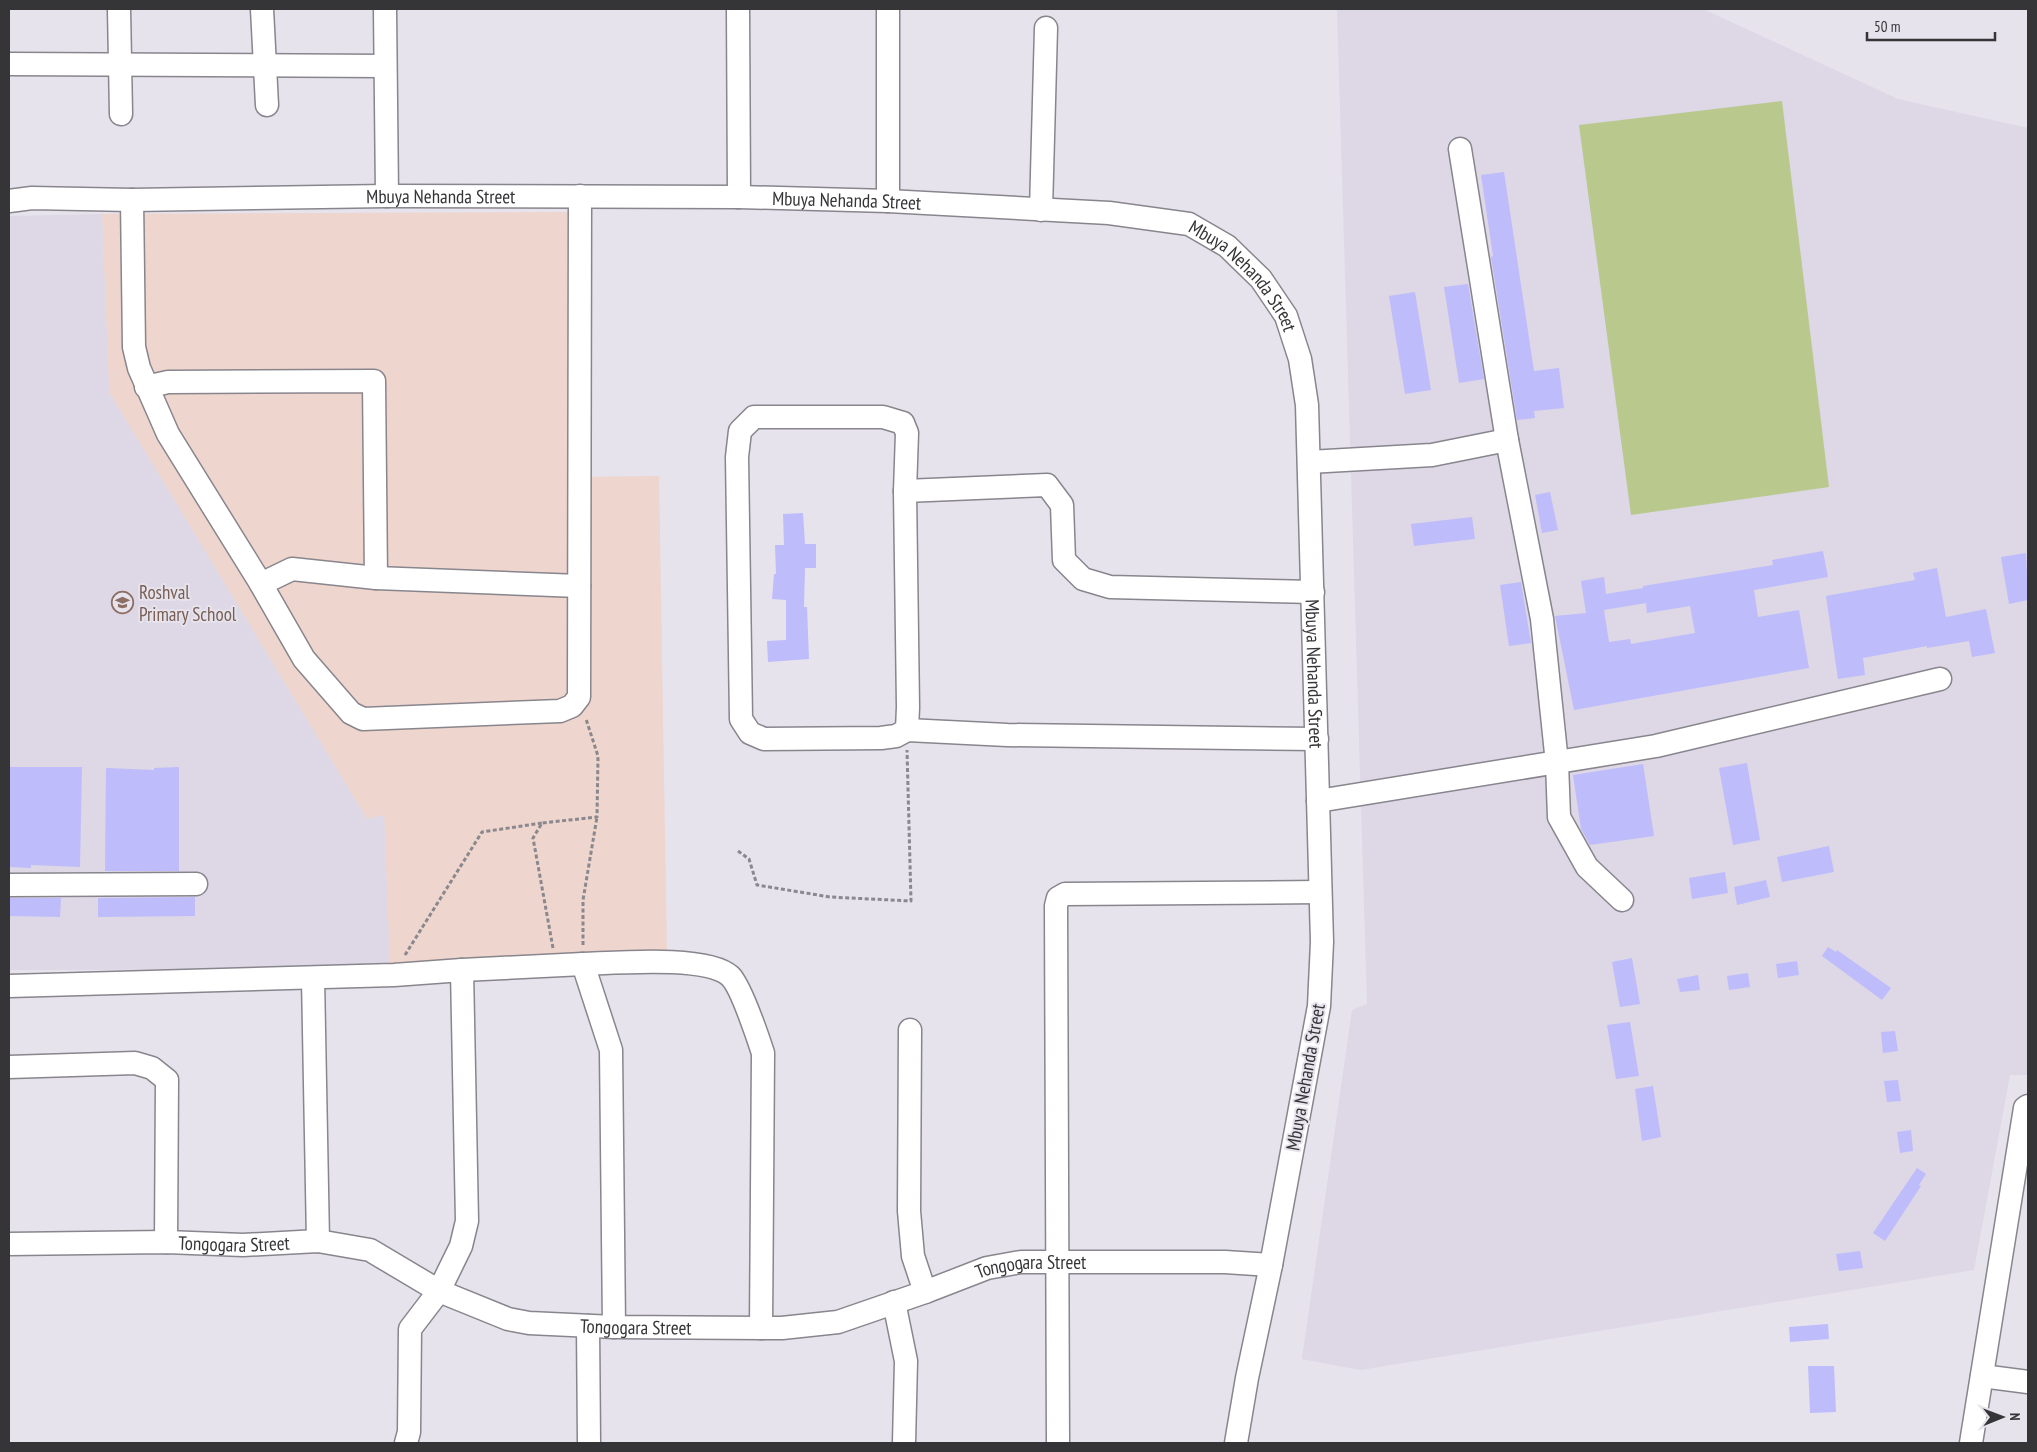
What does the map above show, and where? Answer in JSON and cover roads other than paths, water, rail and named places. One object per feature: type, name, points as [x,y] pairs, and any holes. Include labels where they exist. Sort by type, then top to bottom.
[{"type":"street","points":[[119,9],[121,114]]},
{"type":"street","points":[[262,9],[267,105]]},
{"type":"street","points":[[385,9],[384,66],[387,196]]},
{"type":"street","points":[[738,9],[739,198]]},
{"type":"street","points":[[888,9],[888,201]]},
{"type":"street","points":[[1041,210],[1046,28]]},
{"type":"street","points":[[9,64],[384,66]]},
{"type":"street","points":[[1460,149],[1507,440],[1542,619],[1557,763],[1559,817],[1588,867],[1622,900]]},
{"type":"street","name":"Mbuya Nehanda Street","points":[[9,201],[32,198],[132,200],[387,196],[580,196],[888,201],[1109,214],[1188,224],[1226,246],[1261,279],[1286,316],[1300,359],[1307,405],[1317,740],[1320,892],[1319,1006],[1272,1265],[1247,1378],[1236,1443]]},
{"type":"street","points":[[132,200],[134,347],[146,387],[168,434],[261,584],[304,659],[351,713],[363,719],[560,710],[572,706],[579,697],[580,196]]},
{"type":"street","points":[[146,387],[168,382],[374,381],[376,578]]},
{"type":"street","points":[[907,730],[905,491],[907,433],[903,423],[884,417],[754,418],[740,431],[737,457],[741,719],[750,733],[764,739],[881,738],[896,736],[907,730],[1007,735],[1317,740]]},
{"type":"street","points":[[1309,462],[1432,455],[1507,440]]},
{"type":"street","points":[[905,491],[1047,485],[1062,505],[1064,560],[1083,579],[1110,587],[1313,592]]},
{"type":"street","points":[[261,584],[292,569],[376,578],[579,586]]},
{"type":"street","points":[[1318,801],[1656,746],[1940,679]]},
{"type":"street","points":[[9,885],[196,884]]},
{"type":"street","points":[[1058,1443],[1056,916],[1058,898],[1065,894],[1320,892]]},
{"type":"street","points":[[9,986],[394,975],[556,964],[702,964],[730,976],[750,1016],[763,1054],[760,1328]]},
{"type":"street","points":[[583,964],[611,1050],[614,1327]]},
{"type":"street","points":[[406,1443],[410,1432],[410,1329],[439,1291],[461,1246],[467,1221],[462,970]]},
{"type":"street","points":[[313,978],[318,1241]]},
{"type":"street","points":[[910,1030],[909,1211],[912,1256],[925,1292]]},
{"type":"street","points":[[9,1067],[135,1063],[152,1068],[167,1080],[166,1242]]},
{"type":"street","points":[[1971,1443],[2025,1108],[2028,1106]]},
{"type":"street","name":"Tongogara Street","points":[[9,1244],[166,1242],[243,1245],[318,1241],[370,1250],[439,1291],[508,1319],[529,1323],[614,1327],[760,1328],[838,1322],[987,1268],[1022,1262],[1058,1264],[1225,1262],[1272,1265]]},
{"type":"street","points":[[894,1302],[906,1361],[904,1443]]},
{"type":"street","points":[[588,1326],[589,1443]]},
{"type":"street","points":[[1982,1376],[2028,1382]]},
{"type":"place","name":"Roshval Primary School","points":[[123,603]]}]
